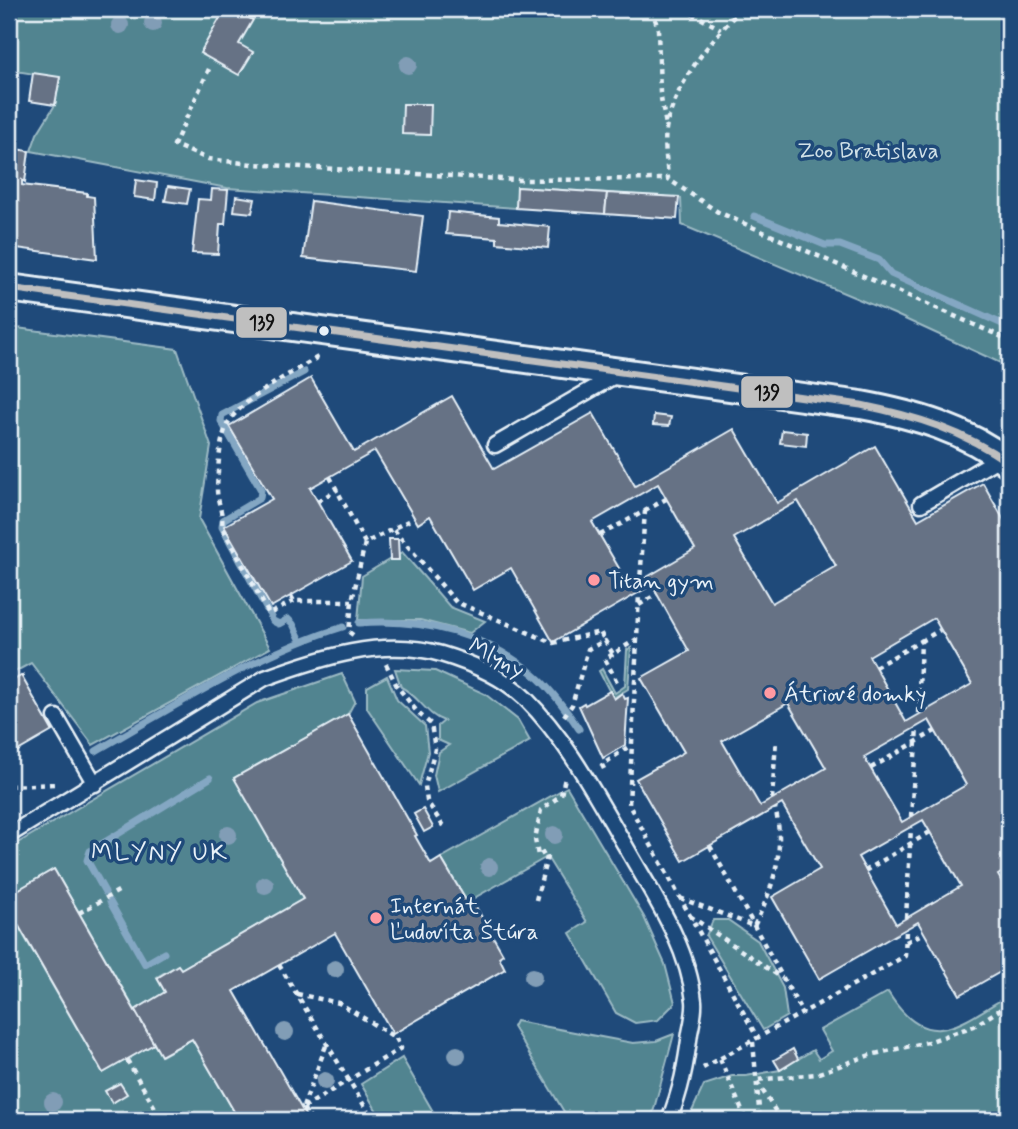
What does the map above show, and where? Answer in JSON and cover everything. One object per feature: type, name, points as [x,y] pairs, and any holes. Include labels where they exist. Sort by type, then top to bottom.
[{"type":"street","points":[[9,288],[820,399],[904,413],[947,426],[1005,460]]},
{"type":"lane","points":[[495,446],[622,372]]},
{"type":"lane","points":[[921,504],[1005,460]]},
{"type":"lane","name":"Mlyny","points":[[13,829],[95,784],[265,678],[312,661],[379,647],[409,648],[439,653],[493,675],[523,696],[572,753],[673,929],[695,1004],[684,1078],[669,1120]]},
{"type":"lane","points":[[56,717],[95,784]]},
{"type":"path","points":[[652,9],[658,29],[660,93],[666,126],[667,179]]},
{"type":"path","points":[[683,9],[721,29]]},
{"type":"path","points":[[666,126],[680,89],[721,29],[741,9]]},
{"type":"path","points":[[209,69],[174,145],[208,159],[517,180],[667,179],[718,212],[1009,340]]},
{"type":"path","points":[[317,356],[257,394],[228,422],[222,445],[217,492],[222,527],[269,614],[292,599],[352,601],[365,543],[330,477]]},
{"type":"path","points":[[318,501],[338,489]]},
{"type":"path","points":[[600,535],[666,499]]},
{"type":"path","points":[[640,581],[645,511]]},
{"type":"path","points":[[365,543],[414,518]]},
{"type":"path","points":[[394,530],[456,602],[553,643],[600,632],[613,654]]},
{"type":"path","points":[[639,593],[629,805],[758,1039]]},
{"type":"path","points":[[638,605],[657,594]]},
{"type":"path","points":[[875,667],[940,630]]},
{"type":"path","points":[[617,682],[605,659],[637,639]]},
{"type":"path","points":[[564,715],[572,705],[588,649],[605,640]]},
{"type":"path","points":[[918,715],[921,641]]},
{"type":"path","points":[[385,661],[397,686],[430,724],[435,749],[425,786],[427,801],[443,826]]},
{"type":"path","points":[[911,817],[917,726]]},
{"type":"path","points":[[870,768],[935,731]]},
{"type":"path","points":[[772,799],[776,741]]},
{"type":"path","points":[[607,775],[601,765],[632,745]]},
{"type":"path","points":[[536,900],[547,857],[545,852],[538,856],[535,839],[541,810],[561,795],[565,775]]},
{"type":"path","points":[[9,786],[95,784]]},
{"type":"path","points":[[754,926],[769,894],[779,853],[779,825],[775,808]]},
{"type":"path","points":[[906,918],[911,827]]},
{"type":"path","points":[[865,871],[930,832]]},
{"type":"path","points":[[710,846],[803,1014]]},
{"type":"path","points":[[79,913],[122,889]]},
{"type":"path","points":[[679,897],[754,926]]},
{"type":"path","points":[[690,916],[785,980]]},
{"type":"path","points":[[684,1078],[905,956],[906,929]]},
{"type":"path","points":[[905,943],[924,933]]},
{"type":"path","points":[[279,965],[373,1120]]},
{"type":"path","points":[[297,995],[339,1003],[396,1038],[401,1048],[303,1108]]},
{"type":"path","points":[[756,1080],[816,1074],[870,1055],[928,1042],[974,1026],[1009,1004]]},
{"type":"path","points":[[753,1042],[760,1120]]},
{"type":"path","points":[[303,1108],[327,1043]]},
{"type":"path","points":[[720,1059],[746,1120]]},
{"type":"path","points":[[127,1060],[162,1120]]},
{"type":"path","points":[[756,1080],[781,1120]]},
{"type":"path","points":[[303,1108],[311,1120]]},
{"type":"green space","name":"Zoo Bratislava","points":[[9,9],[1009,9],[1009,367],[894,314],[682,225],[681,198],[518,187],[516,208],[227,188],[31,151],[37,134],[55,105],[60,78],[9,70]]},
{"type":"green space","points":[[9,327],[177,349],[211,446],[199,519],[270,648],[93,745],[31,663],[9,675]]},
{"type":"green space","points":[[402,552],[450,607],[485,621],[470,633],[420,620],[358,620],[362,576]]},
{"type":"green space","points":[[631,648],[628,689],[613,698],[599,671],[602,669],[615,693],[625,686],[627,650]]},
{"type":"green space","points":[[395,669],[435,671],[485,694],[518,720],[530,741],[438,792],[434,775],[439,752],[449,745],[438,740],[438,726],[444,721],[401,687]]},
{"type":"green space","points":[[342,674],[355,701],[348,714],[235,778],[303,899],[181,969],[178,965],[157,977],[165,992],[135,1010],[54,869],[9,895],[9,848],[257,703]]},
{"type":"green space","points":[[387,676],[397,700],[425,726],[428,752],[419,785],[367,708],[367,687]]},
{"type":"green space","points":[[567,787],[644,917],[665,964],[675,1003],[658,1020],[635,1023],[616,1013],[570,933],[587,922],[547,857],[467,902],[441,858]]},
{"type":"green space","points":[[9,910],[103,1073],[154,1044],[162,1056],[192,1039],[239,1120],[9,1120]]},
{"type":"green space","points":[[713,920],[728,920],[758,941],[783,988],[787,1016],[763,1030],[706,936]]},
{"type":"green space","points":[[888,992],[902,1012],[916,1024],[931,1029],[959,1024],[1009,995],[1009,1120],[688,1120],[704,1085],[732,1076],[780,1070],[813,1050],[819,1059],[832,1051],[820,1030]]},
{"type":"green space","points":[[516,1021],[633,1043],[656,1041],[674,1034],[651,1120],[569,1120],[513,1027]]},
{"type":"green space","points":[[402,1058],[438,1120],[382,1120],[361,1084]]},
{"type":"building","points":[[225,9],[233,9],[253,20],[239,44],[253,52],[239,75],[200,53]]},
{"type":"building","points":[[33,73],[60,77],[55,105],[29,101]]},
{"type":"building","points":[[403,104],[431,104],[430,135],[402,134]]},
{"type":"building","points":[[9,148],[29,151],[25,182],[22,180],[22,185],[87,193],[87,196],[94,197],[97,259],[9,247]]},
{"type":"building","points":[[136,180],[157,183],[155,200],[134,197]]},
{"type":"building","points":[[168,186],[190,189],[187,204],[165,201]]},
{"type":"building","points":[[517,187],[607,193],[605,214],[516,208]]},
{"type":"building","points":[[212,189],[228,190],[225,224],[220,224],[218,254],[192,253],[198,199],[211,200]]},
{"type":"building","points":[[607,193],[679,197],[677,219],[605,214]]},
{"type":"building","points":[[236,196],[255,199],[252,213],[234,211]]},
{"type":"building","points":[[311,201],[423,216],[416,271],[303,258]]},
{"type":"building","points":[[448,212],[499,217],[499,222],[550,227],[548,248],[497,243],[497,238],[446,234]]},
{"type":"building","name":"Átriové domky","points":[[311,378],[354,452],[452,396],[494,469],[593,413],[635,486],[734,429],[777,503],[875,446],[918,520],[983,483],[1009,529],[1009,771],[1004,774],[1009,782],[1009,868],[998,875],[1009,894],[1009,967],[960,995],[918,922],[819,979],[772,897],[820,869],[782,804],[683,861],[636,779],[684,752],[641,678],[689,651],[652,585],[553,642],[511,568],[473,590],[430,516],[418,524],[375,451],[310,488],[352,561],[271,607],[224,526],[272,499],[229,426]],"holes":[[[658,484],[695,549],[630,587],[592,522]],[[798,501],[836,566],[772,603],[734,538]],[[934,618],[972,684],[906,722],[869,656]],[[788,703],[826,768],[760,806],[722,741]],[[929,720],[966,785],[902,822],[864,757]],[[923,820],[961,886],[896,924],[858,857]]]},
{"type":"building","points":[[654,415],[671,417],[669,426],[653,425]]},
{"type":"building","points":[[782,430],[807,433],[806,446],[780,443]]},
{"type":"building","points":[[389,539],[398,539],[399,560],[390,560]]},
{"type":"building","points":[[24,674],[22,677],[52,730],[56,729],[9,756],[9,683]]},
{"type":"building","points":[[610,691],[614,699],[622,693],[625,699],[628,698],[625,745],[603,758],[579,706]]},
{"type":"building","name":"Internát Ľudovíta Štúra","points":[[348,714],[431,864],[441,858],[467,902],[472,900],[503,954],[499,957],[505,969],[393,1034],[335,933],[234,991],[308,1120],[239,1120],[192,1039],[161,1056],[135,1010],[165,992],[157,978],[178,965],[181,969],[303,899],[234,778]]},
{"type":"building","points":[[423,809],[433,827],[424,832],[414,814]]},
{"type":"building","points":[[54,869],[154,1044],[103,1073],[9,909],[9,895]]},
{"type":"building","points":[[793,1049],[798,1059],[780,1070],[774,1060]]},
{"type":"building","points":[[120,1083],[127,1094],[112,1103],[105,1091]]},
{"type":"building","points":[[190,1111],[195,1120],[181,1120],[179,1117]]},
{"type":"waterway","points":[[754,216],[825,245],[840,245],[879,260],[891,274],[1009,327]]},
{"type":"waterway","points":[[301,641],[288,619],[279,624],[273,621],[222,527],[223,520],[260,498],[261,490],[221,421],[222,415],[304,372]]},
{"type":"waterway","points":[[359,623],[407,623],[455,632],[477,640],[520,663],[539,679],[579,729]]},
{"type":"waterway","points":[[96,751],[247,666],[310,638],[343,627]]},
{"type":"waterway","points":[[105,892],[87,860],[90,851],[210,778]]},
{"type":"waterway","points":[[110,902],[145,964],[164,953]]},
{"type":"transit line","name":"139","points":[[9,288],[861,405],[901,414],[957,433],[1009,463]]},
{"type":"place","name":"Titan gym","points":[[594,580]]},
{"type":"place","name":"Átriové domky","points":[[770,693]]},
{"type":"place","name":"Internát Ľudovíta Štúra","points":[[376,918]]},
{"type":"district","name":"MLYNY UK","points":[[160,852]]}]
